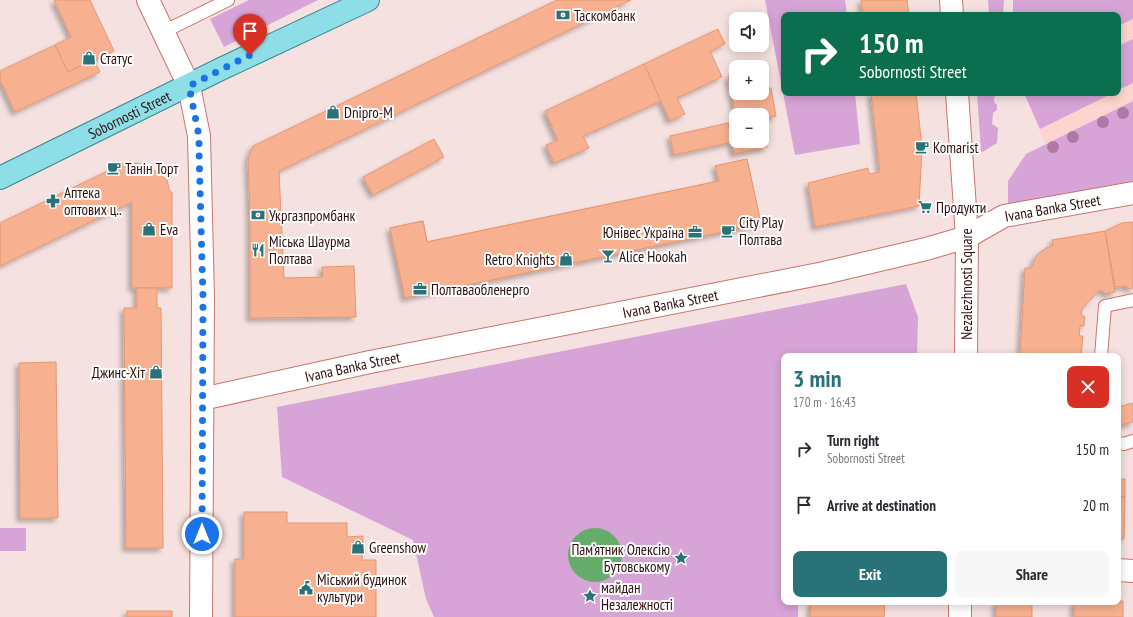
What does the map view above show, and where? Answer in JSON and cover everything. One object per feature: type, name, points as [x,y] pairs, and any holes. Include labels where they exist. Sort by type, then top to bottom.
[{"type":"main road","name":"Sobornosti Street","points":[[0,178],[223,68],[368,0]]},
{"type":"street","points":[[148,0],[189,86],[199,136],[203,298],[201,617]]},
{"type":"street","points":[[951,0],[952,12]]},
{"type":"street","name":"Nezalezhnosti Square","points":[[957,96],[967,237],[966,353]]},
{"type":"street","name":"Ivana Banka Street","points":[[202,399],[370,362],[824,273],[926,249],[967,237],[1004,216],[1133,192]]},
{"type":"street","points":[[1121,570],[1133,571]]},
{"type":"street","points":[[960,605],[960,617]]},
{"type":"lane","points":[[163,32],[228,0]]},
{"type":"lane","points":[[1101,353],[1105,306],[1133,300]]},
{"type":"lane","points":[[1121,444],[1133,441]]},
{"type":"shaded area","points":[[249,0],[318,0],[224,47],[210,19]]},
{"type":"shaded area","points":[[765,0],[845,0],[847,12],[781,12],[781,83],[769,21],[769,12],[767,12]]},
{"type":"shaded area","points":[[988,0],[1004,0],[1003,12],[989,12]]},
{"type":"shaded area","points":[[1013,0],[1133,0],[1133,181],[1066,194],[1025,96],[1121,96],[1121,12],[1013,12]]},
{"type":"shaded area","points":[[1013,0],[1133,0],[1133,19],[1121,25],[1121,12],[1013,12]]},
{"type":"shaded area","points":[[1133,39],[1133,83],[1121,89],[1121,45]]},
{"type":"shaded area","points":[[784,96],[855,96],[860,144],[795,155]]},
{"type":"shaded area","points":[[977,96],[995,96],[994,102],[997,105],[997,110],[993,113],[992,124],[998,128],[997,143],[981,152]]},
{"type":"shaded area","points":[[1025,96],[1107,96],[1040,129]]},
{"type":"shaded area","points":[[1133,101],[1133,181],[1008,206],[1008,181],[1026,154]]},
{"type":"shaded area","points":[[906,284],[918,317],[917,353],[781,353],[781,605],[798,605],[798,617],[434,617],[426,599],[413,540],[282,477],[277,407]]},
{"type":"shaded area","points":[[0,528],[26,528],[26,551],[0,551]]},
{"type":"shaded area","points":[[595,528],[605,530],[614,536],[620,545],[622,555],[620,565],[614,574],[605,580],[595,582],[585,580],[576,574],[570,565],[568,555],[570,545],[576,536],[585,530]]},
{"type":"building","points":[[54,0],[90,0],[114,51],[68,72],[55,45],[71,37]]},
{"type":"building","points":[[557,0],[631,0],[279,171],[284,278],[323,277],[322,267],[354,266],[356,317],[250,318],[250,214],[248,159],[253,146]]},
{"type":"building","points":[[861,0],[907,0],[909,12],[863,12]]},
{"type":"building","points":[[718,29],[725,44],[710,51],[722,77],[677,98],[685,114],[670,121],[644,64]]},
{"type":"building","points":[[55,45],[68,72],[94,60],[100,72],[15,112],[0,80],[0,71]]},
{"type":"building","points":[[644,64],[661,101],[583,136],[589,148],[554,163],[546,145],[558,140],[545,111]]},
{"type":"building","points":[[769,88],[771,88],[776,116],[769,118],[769,108],[735,108],[733,100],[769,100]]},
{"type":"building","points":[[871,96],[916,96],[922,147],[919,206],[815,227],[808,183],[868,168],[869,174],[880,172]]},
{"type":"building","points":[[728,123],[729,128],[729,143],[674,155],[670,136]]},
{"type":"building","points":[[434,139],[444,157],[373,195],[363,177]]},
{"type":"building","points":[[733,148],[762,148],[734,154]]},
{"type":"building","points":[[747,159],[761,224],[405,298],[390,228],[423,221],[427,242],[719,181],[715,166]]},
{"type":"building","points":[[747,159],[761,224],[405,298],[390,228],[423,221],[427,242],[719,181],[715,166]]},
{"type":"building","points":[[124,163],[124,166],[136,163],[147,165],[167,180],[170,192],[172,192],[172,288],[132,288],[132,202],[0,266],[0,223]]},
{"type":"building","points":[[1133,222],[1133,288],[1127,289],[1127,286],[1115,287],[1105,231],[1122,223]]},
{"type":"building","points":[[1105,231],[1115,292],[1105,294],[1102,290],[1098,291],[1082,309],[1081,314],[1085,317],[1084,326],[1080,326],[1079,336],[1083,336],[1081,353],[1020,353],[1025,268],[1031,268],[1037,255],[1046,248],[1053,246],[1052,240]]},
{"type":"building","points":[[137,288],[157,288],[157,308],[161,308],[163,548],[126,548],[124,308],[137,308]]},
{"type":"building","points":[[56,362],[58,518],[20,518],[19,363]]},
{"type":"building","points":[[1133,403],[1133,422],[1121,425],[1121,406]]},
{"type":"building","points":[[1121,479],[1125,479],[1125,497],[1121,497]]},
{"type":"building","points":[[1121,497],[1125,497],[1124,539],[1121,539]]},
{"type":"building","name":"Міський будинок культури","points":[[244,512],[287,512],[287,523],[347,523],[347,537],[363,536],[362,560],[376,560],[376,617],[235,617],[235,559],[244,559]]},
{"type":"building","points":[[1121,601],[1123,601],[1123,617],[1074,617],[1074,605],[1121,605]]},
{"type":"building","points":[[811,605],[885,605],[884,617],[810,617]]},
{"type":"building","points":[[996,605],[1032,605],[1032,617],[996,617]]},
{"type":"building","points":[[127,611],[172,611],[172,617],[127,617]]},
{"type":"place","name":"Таскомбанк","points":[[563,15]]},
{"type":"place","name":"Статус","points":[[89,58]]},
{"type":"place","name":"Dnipro-M","points":[[333,112]]},
{"type":"place","name":"Komarist","points":[[922,147]]},
{"type":"place","name":"Танін Торт","points":[[114,168]]},
{"type":"place","name":"Аптека оптових ц..","points":[[53,201]]},
{"type":"place","name":"Продукти","points":[[925,207]]},
{"type":"place","name":"Укргазпромбанк","points":[[258,215]]},
{"type":"place","name":"Eva","points":[[149,229]]},
{"type":"place","name":"City Play Полтава","points":[[728,231]]},
{"type":"place","name":"Юнівес Україна","points":[[695,232]]},
{"type":"place","name":"Міська Шаурма Полтава","points":[[258,250]]},
{"type":"place","name":"Alice Hookah","points":[[608,256]]},
{"type":"place","name":"Retro Knights","points":[[566,259]]},
{"type":"place","name":"Полтаваобленерго","points":[[420,289]]},
{"type":"place","name":"Джинс-Хіт","points":[[156,372]]},
{"type":"place","name":"Greenshow","points":[[358,547]]},
{"type":"place","name":"Пам’ятник Олексію Бутовському","points":[[681,558]]},
{"type":"place","name":"Міський будинок культури","points":[[306,588]]},
{"type":"place","name":"майдан Незалежності","points":[[590,596]]},
{"type":"route","points":[[202,534],[203,298],[199,136],[189,86],[250,55]]}]
